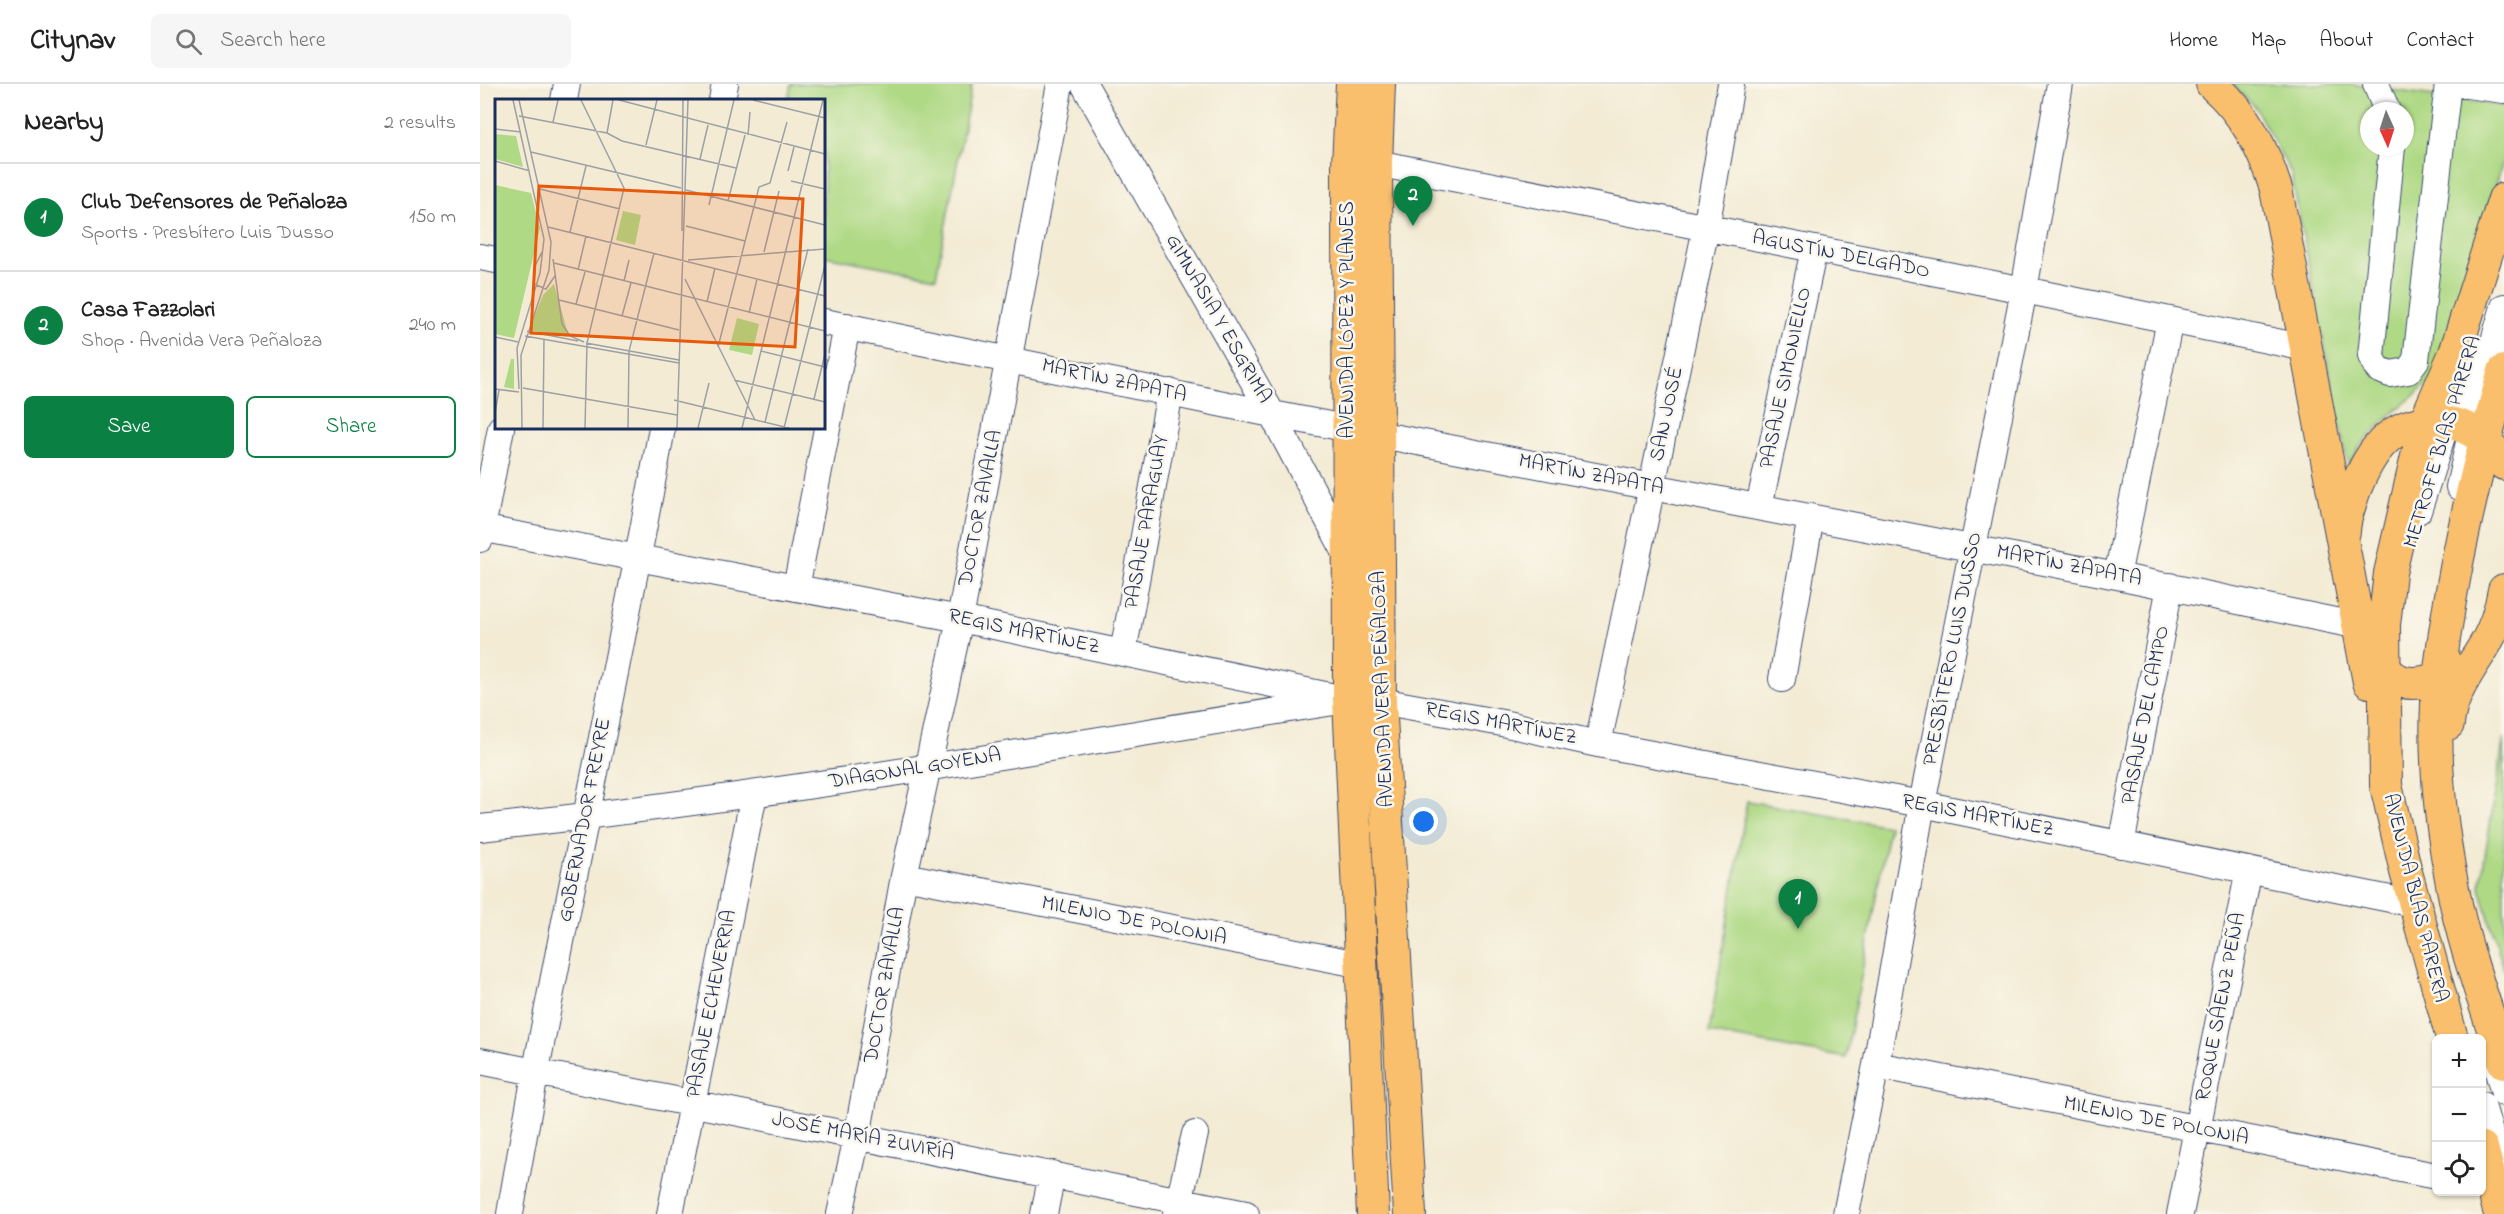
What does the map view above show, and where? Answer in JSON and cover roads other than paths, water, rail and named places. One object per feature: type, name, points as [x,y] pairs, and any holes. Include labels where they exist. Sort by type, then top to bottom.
[{"type":"main road","name":"AVENIDA LÓPEZ Y PLANES","points":[[1348,557],[1348,164],[1352,84]]},
{"type":"main road","points":[[1376,163],[1379,84]]},
{"type":"main road","points":[[2212,84],[2238,111],[2250,128],[2276,189],[2359,626],[2386,785]]},
{"type":"main road","name":"AVENIDA VERA PEÑALOZA","points":[[1376,163],[1380,701],[1410,1214]]},
{"type":"main road","name":"AVENIDA BLAS PARERA","points":[[2504,199],[2455,352],[2458,560],[2435,680],[2441,806],[2453,892],[2504,1063]]},
{"type":"main road","points":[[2343,550],[2344,527],[2350,503],[2365,469],[2384,441],[2437,387],[2455,352]]},
{"type":"main road","name":"AVENIDA BLAS PARERA","points":[[2451,1034],[2415,904],[2386,785],[2389,673],[2384,624],[2390,573],[2457,429],[2504,371]]},
{"type":"main road","points":[[2384,441],[2400,428],[2457,429],[2504,464]]},
{"type":"main road","name":"AVENIDA VERA PEÑALOZA","points":[[1348,557],[1349,700],[1373,1214]]},
{"type":"main road","points":[[2441,806],[2450,711],[2454,696],[2497,620],[2504,590]]},
{"type":"main road","points":[[2359,626],[2371,650],[2389,673],[2406,682],[2435,680],[2476,657]]},
{"type":"main road","points":[[2486,1165],[2494,1192]]},
{"type":"street","points":[[564,99],[567,84]]},
{"type":"street","points":[[722,99],[725,84]]},
{"type":"street","name":"DOCTOR ZAVALLA","points":[[840,1214],[857,1137],[904,876],[960,619],[1060,84]]},
{"type":"street","name":"GIMNASIA Y ESGRIMA","points":[[1084,84],[1272,414],[1348,557]]},
{"type":"street","name":"SAN JOSÉ","points":[[1598,744],[1706,228],[1731,84]]},
{"type":"street","name":"PRESBÍTERO LUIS DUSSO","points":[[1846,1214],[1876,1065],[1922,804],[2024,290],[2060,84]]},
{"type":"street","points":[[2376,84],[2383,102]]},
{"type":"street","points":[[2391,156],[2371,356],[2378,369],[2396,374],[2408,371],[2416,360],[2448,84]]},
{"type":"street","points":[[2460,84],[2504,90]]},
{"type":"street","name":"AGUSTÍN DELGADO","points":[[1376,163],[2024,290],[2306,348]]},
{"type":"street","name":"METROFE BLAS PARERA","points":[[2457,429],[2504,236]]},
{"type":"street","name":"PASAJE SIMONIELLO","points":[[1759,507],[1814,249]]},
{"type":"street","points":[[480,257],[495,260]]},
{"type":"street","name":"METROFE BLAS PARERA","points":[[2457,429],[2504,307]]},
{"type":"street","points":[[2117,576],[2170,320]]},
{"type":"street","points":[[825,392],[835,324]]},
{"type":"street","name":"MARTÍN ZAPATA","points":[[835,324],[1272,414],[2170,586],[2359,626]]},
{"type":"street","name":"PASAJE PARAGUAY","points":[[1123,653],[1170,392]]},
{"type":"street","points":[[481,532],[501,429]]},
{"type":"street","name":"GOBERNADOR FREYRE","points":[[510,1214],[535,1071],[639,558],[662,429]]},
{"type":"street","points":[[796,588],[819,429]]},
{"type":"street","points":[[1782,679],[1811,517]]},
{"type":"street","name":"REGIS MARTÍNEZ","points":[[481,532],[639,558],[960,619],[1349,700],[1380,701],[1502,723],[1598,744],[1922,804],[2415,904]]},
{"type":"street","name":"PASAJE DEL CAMPO","points":[[2121,844],[2170,586]]},
{"type":"street","points":[[2389,673],[2400,796],[2436,948],[2461,1034]]},
{"type":"street","points":[[2435,680],[2433,808],[2443,887],[2504,1093]]},
{"type":"street","name":"DIAGONAL GOYENA","points":[[480,828],[585,817],[754,794],[1349,700]]},
{"type":"street","name":"PASAJE ECHEVERRIA","points":[[670,1214],[754,794]]},
{"type":"street","name":"ROQUE SÁENZ PEÑA","points":[[2180,1214],[2248,870]]},
{"type":"street","name":"MILENIO DE POLONIA","points":[[904,876],[1363,965]]},
{"type":"street","name":"JOSÉ MARÍA ZUVIRÍA","points":[[480,1061],[1052,1174],[1177,1208],[1246,1214]]},
{"type":"street","name":"MILENIO DE POLONIA","points":[[1876,1065],[2432,1175]]},
{"type":"street","points":[[1177,1208],[1195,1134]]},
{"type":"street","points":[[2486,1138],[2494,1192]]},
{"type":"street","points":[[1044,1214],[1052,1174]]},
{"type":"place","name":"Casa Fazzolari","points":[[1413,226]]},
{"type":"place","name":"Club Defensores de Peñaloza","points":[[1798,929]]}]
